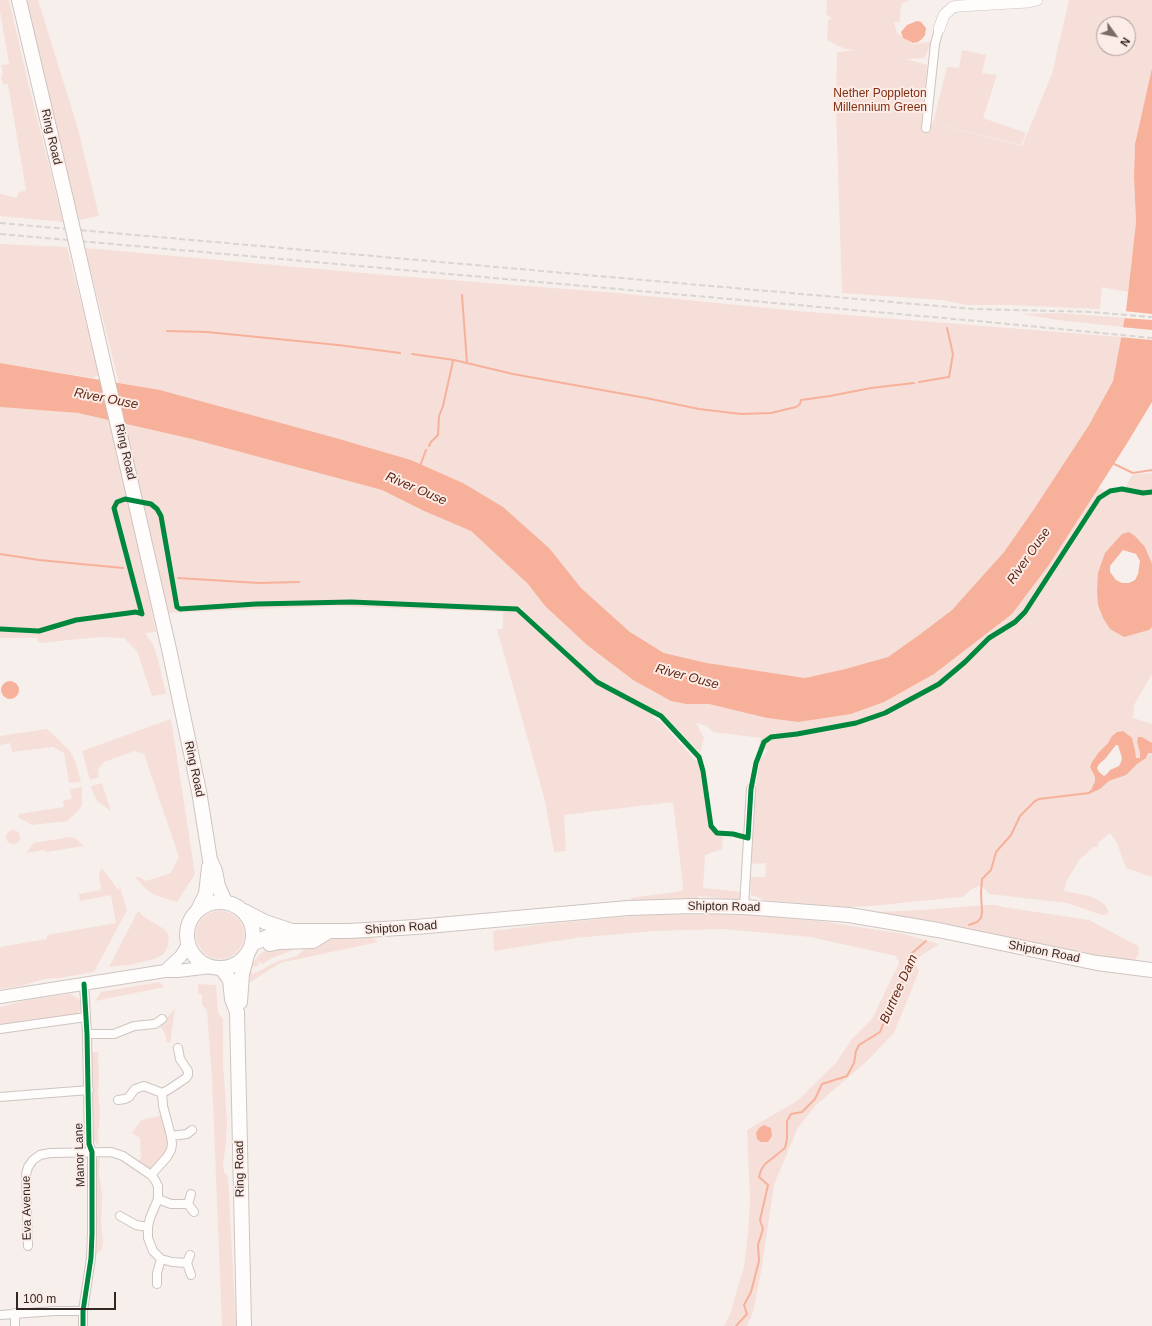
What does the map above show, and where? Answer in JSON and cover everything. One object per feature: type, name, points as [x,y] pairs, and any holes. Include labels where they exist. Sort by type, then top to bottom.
[{"type":"highway","name":"Ring Road","points":[[19,0],[168,642],[205,824],[210,860],[206,894],[198,910]]},
{"type":"highway","points":[[205,824],[216,843],[224,881],[230,894],[248,913],[247,916],[253,930],[248,955]]},
{"type":"highway","name":"Ring Road","points":[[210,860],[215,871],[218,886],[225,902]]},
{"type":"highway","points":[[237,1034],[227,1014],[225,989],[223,983],[212,968],[199,961],[191,951],[188,945],[188,928],[190,921],[198,910],[210,903],[225,902],[248,913]]},
{"type":"highway","name":"Shipton Road","points":[[248,955],[270,936],[292,931],[416,927],[628,908],[693,906],[744,907],[849,915],[938,930],[1097,963],[1152,970]]},
{"type":"highway","name":"Shipton Road","points":[[248,913],[265,922],[292,931]]},
{"type":"highway","points":[[212,968],[236,964],[248,955],[268,945],[279,942],[313,941],[329,931]]},
{"type":"highway","name":"Ring Road","points":[[236,1012],[241,998],[241,982],[248,955]]},
{"type":"highway","name":"Ring Road","points":[[212,968],[230,980],[232,999],[236,1012],[244,1326]]},
{"type":"main road","points":[[165,971],[181,956],[188,945]]},
{"type":"main road","points":[[0,997],[165,971],[212,968]]},
{"type":"street","points":[[926,128],[935,44],[944,15],[953,7],[959,6],[1028,2],[1037,0]]},
{"type":"street","points":[[744,907],[751,789]]},
{"type":"street","name":"Manor Lane","points":[[83,1326],[83,1311],[92,1234],[92,1152],[89,1144],[89,1090],[84,984]]},
{"type":"street","points":[[0,1029],[86,1017]]},
{"type":"street","points":[[87,1034],[114,1034],[134,1026],[156,1027],[162,1019]]},
{"type":"street","points":[[118,1100],[129,1097],[135,1089],[144,1086],[162,1093],[188,1075],[188,1071],[180,1059],[178,1048]]},
{"type":"street","points":[[0,1097],[89,1090]]},
{"type":"street","points":[[162,1093],[164,1111],[172,1144],[171,1150],[161,1165],[151,1175],[158,1186],[158,1199],[150,1218],[148,1238],[153,1251],[161,1259],[172,1262],[188,1259],[191,1275]]},
{"type":"street","points":[[171,1136],[187,1134],[192,1130]]},
{"type":"street","name":"Eva Avenue","points":[[28,1246],[26,1175],[28,1167],[33,1160],[40,1155],[50,1153],[117,1153],[151,1175]]},
{"type":"street","points":[[190,1194],[188,1204],[194,1212]]},
{"type":"street","points":[[158,1199],[171,1204],[188,1204]]},
{"type":"street","points":[[120,1216],[136,1225],[148,1228]]},
{"type":"street","points":[[157,1284],[157,1273],[161,1259]]},
{"type":"street","points":[[0,1315],[54,1311],[83,1311]]},
{"type":"street","points":[[15,1313],[15,1326]]},
{"type":"green space","points":[[0,0],[9,0],[63,222],[0,216],[0,194],[17,198],[18,193],[26,190],[8,84],[3,85],[1,77],[3,73],[1,65],[9,64],[0,11]]},
{"type":"green space","points":[[26,0],[38,0],[78,129],[99,216],[79,220]]},
{"type":"green space","name":"Nether Poppleton Millennium Green","points":[[827,0],[910,0],[901,4],[900,22],[894,22],[897,33],[913,44],[933,41],[924,58],[906,59],[927,65],[922,133],[932,123],[1022,146],[1052,74],[1069,0],[1152,0],[1152,68],[1135,144],[1134,177],[1136,222],[1128,292],[1102,287],[1100,309],[1010,305],[968,305],[942,300],[842,293],[836,108],[837,52],[856,50],[845,49],[827,40],[828,20],[832,19],[826,14]]},
{"type":"green space","points":[[962,50],[986,55],[982,73],[997,75],[983,118],[1026,133],[1021,145],[933,123],[947,67],[959,68]]},
{"type":"green space","points":[[0,244],[67,247],[99,375],[93,378],[0,363]]},
{"type":"green space","points":[[85,248],[386,275],[617,293],[797,311],[1121,337],[1113,381],[1089,425],[1004,552],[973,588],[952,610],[888,657],[805,678],[707,663],[664,653],[630,632],[581,588],[550,549],[463,483],[411,460],[160,390],[119,383]]},
{"type":"green space","points":[[1059,313],[1125,318],[1123,327],[1058,320],[1021,314]]},
{"type":"green space","points":[[0,407],[78,413],[192,439],[382,490],[424,511],[471,531],[528,584],[545,606],[587,645],[633,680],[671,701],[686,704],[709,704],[767,718],[798,722],[1023,600],[1049,565],[1098,487],[1110,494],[1123,492],[1132,475],[1152,473],[1152,564],[1145,547],[1129,532],[1098,573],[1149,630],[1152,627],[1152,674],[1134,705],[1133,718],[1152,724],[1152,877],[1126,868],[1117,843],[1110,833],[1098,843],[1098,847],[1094,847],[1080,859],[1066,882],[1064,891],[1089,896],[1096,899],[1104,904],[1108,910],[1108,914],[1102,915],[1067,903],[989,894],[981,885],[972,889],[962,897],[870,906],[846,907],[765,900],[751,895],[750,877],[765,877],[766,863],[751,864],[754,796],[760,760],[768,750],[758,749],[761,738],[713,732],[707,726],[696,723],[704,738],[700,753],[663,714],[599,680],[523,611],[523,607],[520,608],[518,612],[597,684],[654,714],[653,717],[662,723],[698,763],[703,778],[710,827],[717,834],[723,836],[722,849],[705,855],[703,888],[742,892],[742,898],[734,900],[699,896],[696,900],[632,900],[630,898],[682,891],[683,885],[673,802],[564,815],[566,851],[554,852],[545,801],[497,629],[503,629],[503,612],[332,606],[167,613],[144,509],[132,513],[156,632],[145,633],[153,644],[166,694],[152,696],[137,651],[124,638],[100,637],[39,643],[37,638],[0,638]],"holes":[[[1123,731],[1135,750],[1136,764],[1118,778],[1109,781],[1100,789],[1089,792],[1094,785],[1095,777],[1090,767],[1099,752],[1108,743],[1112,736],[1117,732]]]},
{"type":"green space","points":[[171,719],[195,874],[177,902],[155,895],[146,889],[136,878],[139,877],[146,881],[171,873],[179,857],[144,754],[134,751],[104,762],[98,769],[99,777],[90,780],[82,751]]},
{"type":"green space","points":[[47,729],[70,751],[76,763],[81,782],[69,783],[64,753],[53,747],[12,752],[10,743],[0,745],[0,736]]},
{"type":"green space","points":[[102,783],[111,811],[97,801],[93,793],[91,786]]},
{"type":"green space","points":[[82,787],[82,805],[67,821],[32,825],[18,817],[19,814],[64,807],[63,801],[72,799],[70,789]]},
{"type":"green space","points":[[10,830],[16,830],[20,834],[20,840],[16,844],[10,844],[6,840],[6,834]]},
{"type":"green space","points":[[70,837],[75,838],[84,846],[46,852],[45,850],[26,853],[34,843]]},
{"type":"green space","points":[[102,868],[118,890],[120,887],[127,910],[94,972],[60,978],[44,979],[21,986],[0,989],[0,947],[47,939],[47,935],[116,923],[111,895],[80,901],[79,894],[101,890],[99,874]]},
{"type":"green space","points":[[996,905],[1089,920],[1138,946],[1139,954],[1135,960],[1129,963],[871,915],[878,912]]},
{"type":"green space","points":[[138,911],[144,917],[164,929],[169,936],[166,950],[162,955],[155,959],[129,965],[109,967]]},
{"type":"green space","points":[[215,911],[225,911],[237,918],[244,930],[244,940],[237,952],[225,959],[215,959],[207,955],[200,948],[196,940],[196,930],[200,922],[207,915]]},
{"type":"green space","points":[[654,914],[746,915],[819,921],[904,934],[939,944],[913,961],[919,971],[894,1033],[866,1062],[815,1106],[797,1129],[774,1185],[761,1272],[753,1312],[747,1326],[724,1326],[730,1315],[744,1266],[748,1234],[750,1198],[747,1130],[797,1101],[836,1063],[852,1039],[872,1019],[899,963],[896,956],[810,937],[724,929],[653,931],[575,938],[494,951],[493,931]]},
{"type":"green space","points":[[371,936],[378,942],[280,963],[249,983],[251,965],[259,955],[266,950],[293,949],[262,964],[260,962],[258,963],[259,965],[251,968],[252,974],[278,961],[297,956],[317,942]]},
{"type":"green space","points":[[159,982],[165,987],[95,1001],[101,992]]},
{"type":"green space","points":[[198,984],[216,985],[218,1013],[223,1019],[223,1063],[227,1121],[223,1164],[224,1172],[228,1177],[236,1326],[222,1326],[212,1078],[207,1010],[202,1005],[202,995],[198,993]]},
{"type":"green space","points":[[70,994],[79,999],[81,1008],[77,1015],[0,1027],[0,1007],[27,1000]]},
{"type":"green space","points":[[175,1008],[170,1043],[166,1041],[166,1035],[160,1026]]},
{"type":"green space","points":[[91,1052],[98,1052],[98,1093],[100,1113],[98,1135],[99,1146],[93,1142],[92,1135]]},
{"type":"green space","points":[[163,1115],[168,1133],[168,1145],[166,1152],[152,1172],[137,1164],[141,1158],[140,1138],[132,1133],[141,1120]]},
{"type":"green space","points":[[100,1156],[99,1172],[102,1195],[101,1224],[103,1244],[101,1250],[97,1254],[94,1254],[96,1163]]},
{"type":"water","points":[[917,21],[921,22],[926,28],[925,35],[918,42],[913,43],[903,38],[901,32],[907,25]]},
{"type":"water","name":"River Ouse","points":[[1152,68],[1152,402],[1049,565],[1012,614],[934,674],[884,702],[851,714],[798,722],[767,718],[709,704],[686,704],[671,701],[633,680],[587,645],[545,606],[528,584],[471,531],[424,511],[382,490],[192,439],[78,413],[0,407],[0,363],[160,390],[336,438],[411,460],[463,483],[503,507],[550,549],[581,588],[630,632],[664,653],[707,663],[805,678],[888,657],[952,610],[1004,552],[1089,425],[1113,381],[1126,311],[1136,222],[1134,177],[1135,144]]},
{"type":"water","points":[[1129,532],[1135,536],[1145,547],[1152,564],[1152,627],[1149,630],[1124,637],[1110,629],[1103,618],[1098,605],[1097,591],[1098,573],[1105,553],[1122,534]],"holes":[[[1123,550],[1136,554],[1140,561],[1138,574],[1135,580],[1129,583],[1122,583],[1116,580],[1110,572],[1110,566]]]},
{"type":"water","points":[[10,681],[16,684],[19,690],[16,696],[10,699],[4,696],[1,690],[4,684]]},
{"type":"water","points":[[1123,731],[1132,738],[1136,758],[1140,758],[1137,742],[1138,737],[1142,737],[1152,743],[1152,753],[1148,753],[1146,758],[1137,764],[1126,775],[1109,781],[1100,789],[1089,794],[1089,791],[1091,790],[1095,781],[1095,777],[1090,767],[1092,762],[1112,736],[1117,732]],"holes":[[[1116,745],[1118,745],[1122,758],[1121,762],[1119,766],[1110,770],[1104,776],[1097,768]]]},
{"type":"water","points":[[764,1125],[771,1128],[772,1136],[768,1142],[761,1142],[757,1139],[756,1133],[759,1128]]},
{"type":"pier","points":[[1124,311],[1152,314],[1152,320],[1123,318]]},
{"type":"pier","points":[[1121,327],[1152,330],[1152,340],[1119,337]]},
{"type":"waterway","points":[[462,295],[467,363]]},
{"type":"waterway","points":[[919,382],[949,377],[953,354],[947,328]]},
{"type":"waterway","points":[[167,331],[207,332],[338,345],[400,353]]},
{"type":"waterway","points":[[412,354],[454,360],[513,374],[699,409],[741,414],[771,413],[796,407],[800,404],[801,400],[871,388],[914,383]]},
{"type":"waterway","points":[[429,446],[438,435],[439,416],[443,406],[454,360]]},
{"type":"waterway","points":[[420,466],[426,450]]},
{"type":"waterway","points":[[1112,463],[1133,473],[1152,470]]},
{"type":"waterway","points":[[0,554],[39,560],[123,568]]},
{"type":"waterway","points":[[178,578],[259,583],[299,582]]},
{"type":"waterway","points":[[969,925],[977,922],[981,918],[982,879],[991,870],[996,852],[1011,835],[1020,816],[1039,799],[1089,793]]},
{"type":"waterway","name":"Burtree Dam","points":[[736,1326],[747,1314],[744,1305],[751,1292],[759,1261],[758,1245],[763,1229],[760,1220],[768,1185],[759,1177],[761,1170],[765,1164],[785,1148],[787,1139],[787,1121],[791,1114],[802,1112],[815,1099],[822,1084],[847,1076],[854,1063],[856,1051],[859,1045],[880,1032],[910,967],[909,962],[911,954],[926,941]]},
{"type":"railway","points":[[0,223],[975,309],[1092,312],[1152,317]]},
{"type":"railway","points":[[0,234],[1152,338]]},
{"type":"cycle path","points":[[0,629],[39,631],[76,620],[136,612],[142,614],[114,508],[117,502],[125,499],[151,504],[157,509],[161,516],[177,607],[180,609],[256,604],[351,602],[517,609],[597,682],[661,716],[699,757],[703,771],[711,826],[717,833],[733,834],[748,838],[751,789],[756,763],[764,742],[771,737],[797,734],[856,723],[885,713],[939,684],[965,662],[989,638],[1015,622],[1025,612],[1099,498],[1110,491],[1122,489],[1143,493],[1152,492]]},
{"type":"cycle path","points":[[83,1326],[83,1311],[91,1258],[92,1234],[92,1152],[89,1144],[87,1034],[84,984]]}]
